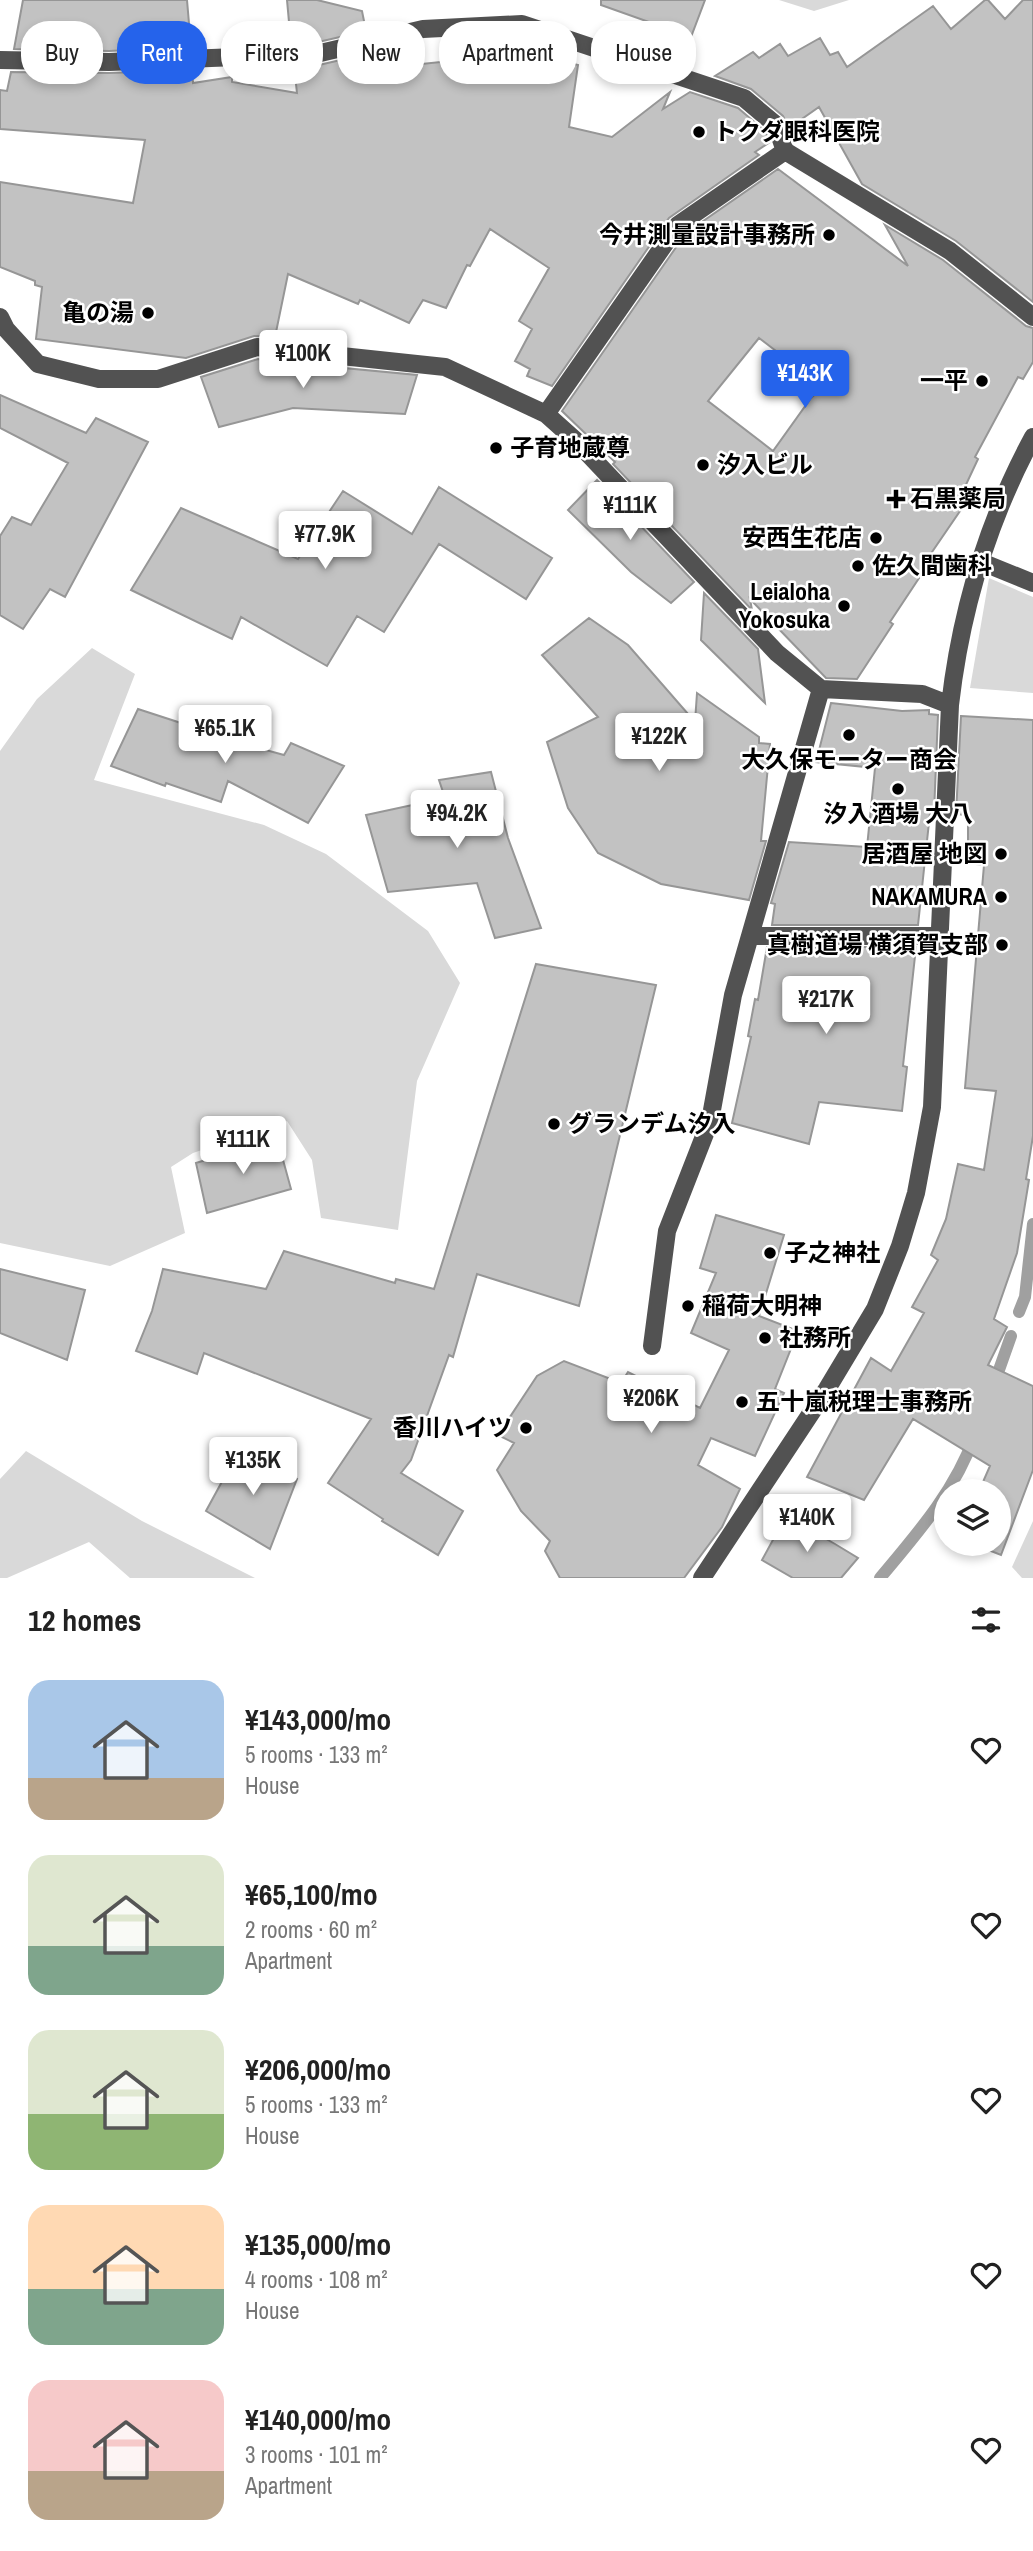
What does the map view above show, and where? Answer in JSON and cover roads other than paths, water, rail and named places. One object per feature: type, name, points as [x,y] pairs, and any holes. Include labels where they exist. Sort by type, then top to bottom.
[{"type":"street","points":[[0,60],[109,62],[316,54],[423,29],[522,24],[744,98],[776,125],[785,150],[950,251],[1033,317]]},
{"type":"street","points":[[546,414],[678,225],[785,150]]},
{"type":"street","points":[[0,317],[6,329],[38,364],[99,379],[158,379],[257,347],[444,367],[546,414],[575,440],[777,653],[821,689],[922,694],[950,705]]},
{"type":"street","points":[[702,1578],[827,1389],[875,1309],[900,1247],[916,1194],[932,1107],[950,705],[956,652],[979,561],[994,517],[1033,437]]},
{"type":"street","points":[[979,561],[1033,583]]},
{"type":"street","points":[[652,1346],[667,1231],[710,1121],[733,995],[821,689]]},
{"type":"street","points":[[750,936],[940,936]]},
{"type":"waterway","points":[[1019,1312],[1025,1297],[1033,1224]]},
{"type":"waterway","points":[[994,1384],[1011,1336]]},
{"type":"waterway","points":[[880,1578],[921,1529],[945,1494],[974,1437]]},
{"type":"place","name":"トクダ眼科医院","points":[[699,132]]},
{"type":"place","name":"今井測量設計事務所","points":[[829,235]]},
{"type":"place","name":"亀の湯","points":[[148,313]]},
{"type":"place","name":"一平","points":[[982,381]]},
{"type":"place","name":"子育地蔵尊","points":[[496,448]]},
{"type":"place","name":"汐入ビル","points":[[703,465]]},
{"type":"place","name":"石黒薬局","points":[[896,499]]},
{"type":"place","name":"安西生花店","points":[[876,538]]},
{"type":"place","name":"佐久間歯科","points":[[858,566]]},
{"type":"place","name":"Leialoha Yokosuka","points":[[844,606]]},
{"type":"place","name":"大久保モーター商会","points":[[849,735]]},
{"type":"place","name":"汐入酒場 大八","points":[[898,789]]},
{"type":"place","name":"居酒屋 地図","points":[[1001,854]]},
{"type":"place","name":"NAKAMURA","points":[[1001,897]]},
{"type":"place","name":"真樹道場 横須賀支部","points":[[1002,945]]},
{"type":"place","name":"グランデム汐入","points":[[554,1124]]},
{"type":"place","name":"子之神社","points":[[770,1253]]},
{"type":"place","name":"稲荷大明神","points":[[688,1306]]},
{"type":"place","name":"社務所","points":[[765,1338]]},
{"type":"place","name":"五十嵐税理士事務所","points":[[742,1402]]},
{"type":"place","name":"香川ハイツ","points":[[526,1428]]}]
